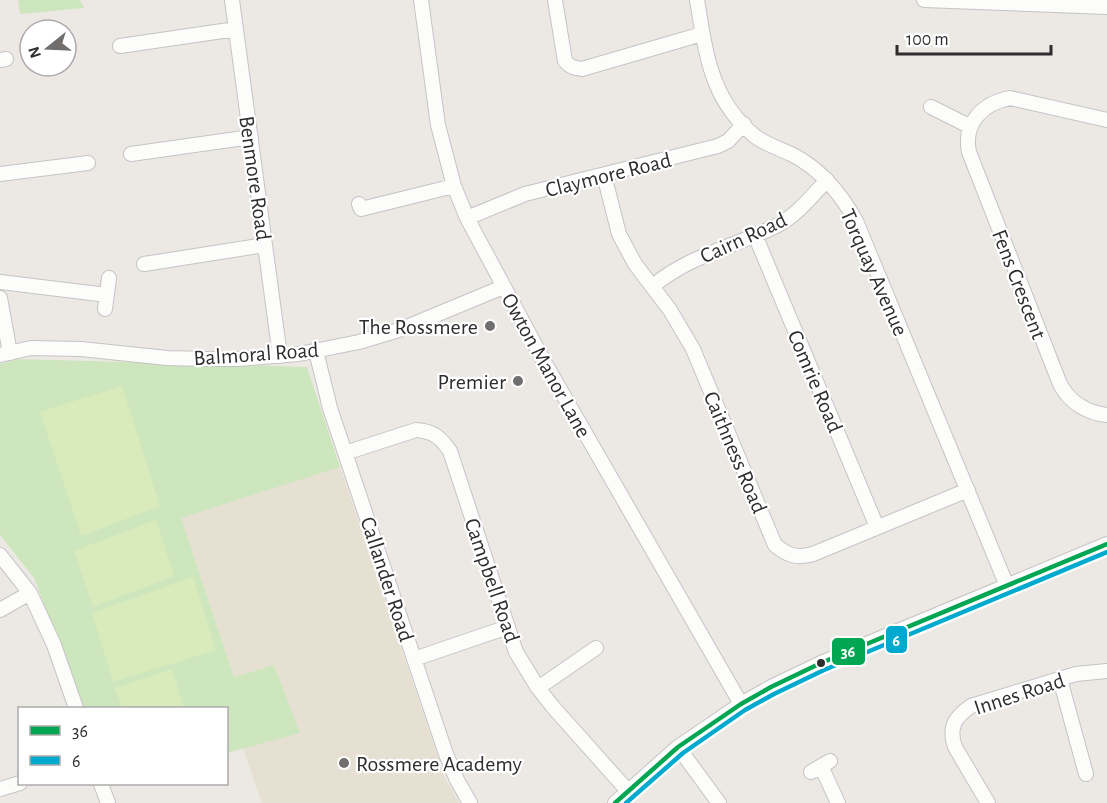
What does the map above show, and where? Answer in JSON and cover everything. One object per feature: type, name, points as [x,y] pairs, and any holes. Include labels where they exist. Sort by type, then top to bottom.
[{"type":"street","name":"Benmore Road","points":[[232,0],[280,356]]},
{"type":"street","name":"Owton Manor Lane","points":[[421,0],[433,99],[445,159],[467,218],[546,365],[741,704]]},
{"type":"street","points":[[555,0],[565,61],[575,68],[582,69],[702,34]]},
{"type":"street","name":"Torquay Avenue","points":[[697,0],[713,80],[721,97],[756,137],[802,160],[827,180],[856,221],[1007,586]]},
{"type":"street","points":[[924,0],[1050,2],[1107,6]]},
{"type":"street","points":[[120,46],[236,29]]},
{"type":"street","points":[[931,107],[969,126],[974,117],[989,106],[1010,98],[1107,120]]},
{"type":"street","name":"Claymore Road","points":[[467,218],[525,194],[718,146],[728,141],[744,124]]},
{"type":"street","name":"Fens Crescent","points":[[969,126],[967,142],[969,152],[1060,384],[1065,394],[1074,403],[1107,415]]},
{"type":"street","points":[[130,154],[251,137]]},
{"type":"street","points":[[0,174],[88,163]]},
{"type":"street","name":"Caithness Road","points":[[604,175],[619,234],[635,264],[682,327],[775,545],[786,554],[808,556],[968,490]]},
{"type":"street","name":"Cairn Road","points":[[653,286],[669,272],[692,260],[777,226],[802,206],[827,180]]},
{"type":"street","points":[[359,204],[361,209],[454,186]]},
{"type":"street","name":"Comrie Road","points":[[755,235],[877,527]]},
{"type":"street","points":[[144,264],[265,245]]},
{"type":"street","points":[[0,282],[106,302],[109,278]]},
{"type":"street","name":"Balmoral Road","points":[[5,354],[31,348],[81,349],[167,358],[239,359],[280,356],[359,342],[402,329],[503,287]]},
{"type":"street","points":[[0,298],[5,354]]},
{"type":"street","name":"Callander Road","points":[[316,351],[330,408],[446,754],[470,803]]},
{"type":"street","name":"Campbell Road","points":[[345,453],[416,429],[427,430],[437,435],[450,451],[516,652],[538,688],[627,790]]},
{"type":"street","points":[[615,803],[678,747],[741,704],[821,663],[1107,544]]},
{"type":"street","points":[[0,555],[30,593],[54,645],[76,707]]},
{"type":"street","points":[[0,610],[30,593]]},
{"type":"street","points":[[414,659],[508,627]]},
{"type":"street","points":[[538,688],[596,647]]},
{"type":"street","name":"Innes Road","points":[[981,801],[955,747],[951,729],[961,713],[971,706],[1076,674],[1107,671]]},
{"type":"street","points":[[1060,679],[1086,774]]},
{"type":"street","points":[[678,747],[719,803]]},
{"type":"street","points":[[821,766],[838,803]]},
{"type":"street","points":[[0,789],[18,784]]},
{"type":"street","points":[[102,785],[108,803]]},
{"type":"shaded area","points":[[340,467],[445,778],[459,803],[262,803],[243,748],[299,733],[234,677],[180,517]]},
{"type":"green space","points":[[18,0],[80,0],[84,8],[20,14]]},
{"type":"green space","points":[[18,359],[307,367],[340,467],[181,518],[234,677],[274,665],[300,733],[228,753],[228,707],[84,707],[34,578],[0,535],[0,364]]},
{"type":"green space","points":[[122,386],[160,506],[81,536],[40,412]]},
{"type":"green space","points":[[156,520],[174,576],[93,607],[74,551]]},
{"type":"green space","points":[[193,577],[216,650],[113,682],[92,613]]},
{"type":"green space","points":[[172,669],[184,707],[122,707],[115,688]]},
{"type":"transit line","name":"36","points":[[615,803],[678,747],[741,704],[771,687],[821,663],[1107,544]]},
{"type":"transit line","name":"6","points":[[626,803],[683,753],[745,710],[774,694],[824,670],[1107,552]]},
{"type":"place","name":"The Rossmere","points":[[490,326]]},
{"type":"place","name":"Premier","points":[[518,381]]},
{"type":"place","name":"Rossmere Academy","points":[[344,763]]}]
